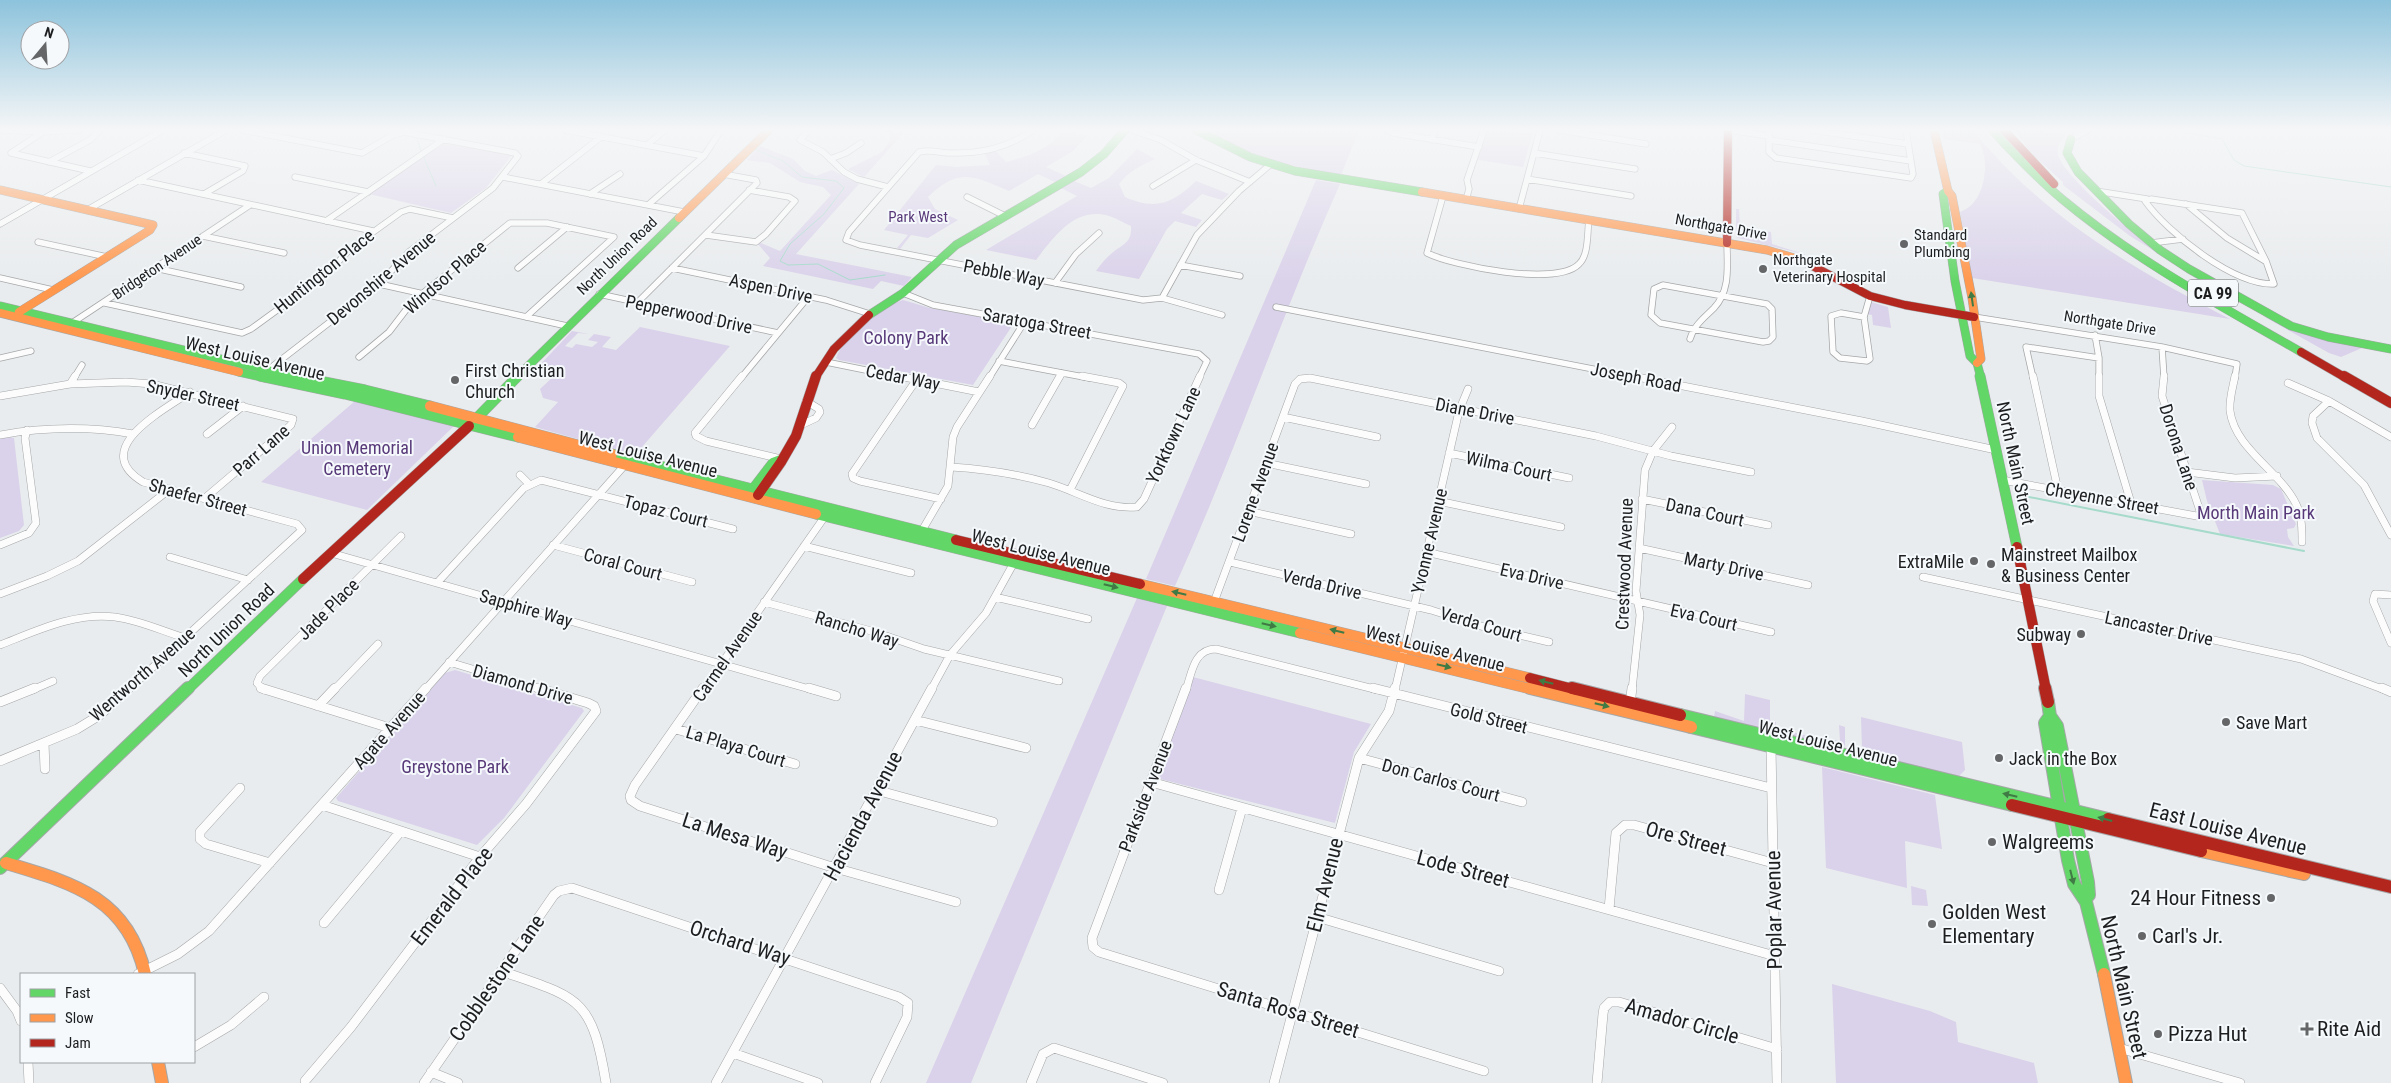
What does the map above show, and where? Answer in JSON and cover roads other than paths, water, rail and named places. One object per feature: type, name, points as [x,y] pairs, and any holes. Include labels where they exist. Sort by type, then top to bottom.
[{"type":"main road","name":"North Union Road","points":[[2,864],[331,553],[399,493],[473,420],[509,388],[510,384],[567,326],[716,181]]},
{"type":"main road","points":[[754,494],[780,465],[801,425],[810,388],[826,362],[852,328],[870,314],[904,293],[937,260],[956,245],[1064,181]]},
{"type":"main road","name":"Northgate Drive","points":[[1351,181],[1767,250],[1803,261],[1870,296],[1905,305],[1974,317]]},
{"type":"main road","points":[[1727,243],[1728,181]]},
{"type":"main road","name":"North Main Street","points":[[1946,181],[1952,196],[1982,358],[1977,363]]},
{"type":"main road","points":[[2034,181],[2068,206]]},
{"type":"main road","name":"CA 99","points":[[2039,181],[2068,206],[2150,264],[2391,403]]},
{"type":"main road","name":"CA 99","points":[[2051,181],[2079,205],[2148,254],[2391,394]]},
{"type":"main road","points":[[2087,181],[2151,243],[2199,275],[2265,313],[2292,326],[2326,337],[2391,348]]},
{"type":"main road","points":[[0,190],[153,225],[144,233],[16,314]]},
{"type":"main road","name":"North Main Street","points":[[1948,190],[1943,194],[1961,315],[1970,356],[1977,363],[2028,601],[2050,716],[2057,726],[2089,895],[2085,899]]},
{"type":"main road","name":"West Louise Avenue","points":[[0,306],[16,314]]},
{"type":"main road","name":"West Louise Avenue","points":[[0,313],[16,314],[68,326],[345,394],[473,420],[630,459],[754,494]]},
{"type":"main road","name":"West Louise Avenue","points":[[473,420],[624,466],[754,494],[2058,811]]},
{"type":"main road","name":"West Louise Avenue","points":[[1016,558],[1214,602],[1403,652]]},
{"type":"main road","name":"North Main Street","points":[[2050,716],[2045,723],[2058,811],[2076,891],[2085,899],[2126,1083]]},
{"type":"main road","name":"East Louise Avenue","points":[[2058,811],[2391,894]]},
{"type":"main road","name":"East Louise Avenue","points":[[2074,815],[2391,888]]},
{"type":"main road","points":[[2,864],[73,884],[108,904],[126,925],[136,945],[143,973]]},
{"type":"main road","points":[[160,1063],[162,1083]]},
{"type":"street","points":[[0,224],[74,181]]},
{"type":"street","points":[[88,210],[137,181]]},
{"type":"street","points":[[141,181],[373,231]]},
{"type":"street","points":[[204,194],[226,181]]},
{"type":"street","points":[[312,181],[368,192]]},
{"type":"street","points":[[326,221],[384,181]]},
{"type":"street","name":"Devonshire Avenue","points":[[262,374],[379,284],[410,250],[493,188],[500,181]]},
{"type":"street","points":[[522,181],[684,212]]},
{"type":"street","points":[[541,184],[545,181]]},
{"type":"street","points":[[590,194],[607,181]]},
{"type":"street","points":[[648,205],[676,181]]},
{"type":"street","points":[[637,303],[706,235],[757,181],[756,181]]},
{"type":"street","points":[[863,181],[888,187],[894,181]]},
{"type":"street","points":[[1153,186],[1162,181]]},
{"type":"street","points":[[1162,298],[1197,235],[1250,182],[1246,181]]},
{"type":"street","points":[[1466,200],[1469,189],[1467,181]]},
{"type":"street","points":[[1519,209],[1527,181]]},
{"type":"street","points":[[1536,181],[1631,196]]},
{"type":"street","name":"Pebble Way","points":[[888,187],[849,232],[845,238],[846,240],[937,260],[1142,300],[1158,300],[1162,298],[1222,315]]},
{"type":"street","points":[[706,235],[756,242],[766,234],[796,201],[789,197],[749,190]]},
{"type":"street","points":[[2096,190],[2242,213],[2274,283],[2268,286],[2257,284],[2242,277],[2183,239],[2150,209],[2144,202],[2147,199]]},
{"type":"street","points":[[1443,196],[1427,249],[1429,255],[1528,274],[1558,274],[1572,270],[1582,261],[1589,220]]},
{"type":"street","points":[[967,197],[1005,216]]},
{"type":"street","points":[[2186,204],[2227,238],[2265,261]]},
{"type":"street","name":"Bridgeton Avenue","points":[[68,326],[250,205]]},
{"type":"street","name":"Huntington Place","points":[[105,303],[239,334],[251,330],[328,273],[351,248],[401,212],[410,209],[453,218]]},
{"type":"street","name":"Windsor Place","points":[[359,357],[389,332],[404,311],[421,294],[506,225],[514,222],[547,223],[567,227]]},
{"type":"street","points":[[518,268],[567,227],[614,236],[613,240],[594,258],[526,317]]},
{"type":"street","points":[[1055,283],[1076,254],[1099,233]]},
{"type":"street","points":[[203,236],[284,253]]},
{"type":"street","points":[[2151,243],[2183,239]]},
{"type":"street","points":[[38,242],[107,257]]},
{"type":"street","points":[[1690,339],[1694,329],[1723,296],[1726,282],[1727,243]]},
{"type":"street","points":[[1180,265],[1240,276]]},
{"type":"street","points":[[155,268],[241,287]]},
{"type":"street","name":"Aspen Drive","points":[[672,268],[809,296],[842,304],[870,314]]},
{"type":"street","points":[[0,278],[53,290]]},
{"type":"street","points":[[379,284],[567,326]]},
{"type":"street","points":[[1663,285],[1762,302],[1771,306],[1772,340],[1763,342],[1694,329],[1660,323],[1652,318],[1655,287],[1663,285]]},
{"type":"street","name":"Saratoga Street","points":[[904,293],[933,305],[1172,350]]},
{"type":"street","name":"Pepperwood Drive","points":[[599,294],[778,333]]},
{"type":"street","points":[[781,460],[706,441],[696,436],[697,430],[809,296]]},
{"type":"street","points":[[1864,317],[1838,313],[1831,316],[1833,352],[1835,355],[1862,362],[1870,359],[1864,317],[1866,304],[1870,296]]},
{"type":"street","name":"Joseph Road","points":[[1276,307],[1862,421],[1996,450]]},
{"type":"street","name":"Northgate Drive","points":[[1974,317],[2095,335],[2162,347],[2237,364],[2230,403],[2232,418],[2246,442],[2277,476]]},
{"type":"street","points":[[919,535],[948,486],[953,437],[979,392],[1025,321]]},
{"type":"street","points":[[2095,335],[2098,358],[2098,396],[2131,503]]},
{"type":"street","name":"Dorona Lane","points":[[2162,347],[2165,372],[2162,396],[2202,517]]},
{"type":"street","points":[[2058,490],[2026,348],[2098,358]]},
{"type":"street","name":"Yorktown Lane","points":[[1070,490],[1100,502],[1133,508],[1140,506],[1207,360],[1199,354],[1172,350]]},
{"type":"street","points":[[0,358],[31,351]]},
{"type":"street","points":[[951,468],[992,471],[1070,490],[1123,388],[1122,385],[999,361]]},
{"type":"street","name":"Cedar Way","points":[[826,362],[979,392]]},
{"type":"street","points":[[70,384],[82,365]]},
{"type":"street","points":[[1032,425],[1062,373]]},
{"type":"street","name":"Diane Drive","points":[[1296,382],[1300,379],[1310,378],[1596,436],[1653,451],[1752,472]]},
{"type":"street","points":[[917,379],[852,474],[853,478],[860,481],[941,499]]},
{"type":"street","name":"Lorene Avenue","points":[[1214,602],[1296,382]]},
{"type":"street","points":[[2288,383],[2328,401],[2391,437]]},
{"type":"street","name":"Snyder Street","points":[[0,396],[70,384],[143,384],[190,392],[290,417],[294,420]]},
{"type":"street","name":"Yvonne Avenue","points":[[1394,694],[1449,453],[1468,389]]},
{"type":"street","points":[[0,435],[58,426],[85,426],[133,434],[190,392]]},
{"type":"street","points":[[801,425],[816,418],[820,412],[819,409],[806,401]]},
{"type":"street","points":[[2328,401],[2314,416],[2312,423],[2317,438],[2364,486],[2391,535]]},
{"type":"street","points":[[207,434],[243,406]]},
{"type":"street","points":[[1283,417],[1377,437]]},
{"type":"street","name":"Parr Lane","points":[[205,498],[291,425],[294,420]]},
{"type":"street","name":"Crestwood Avenue","points":[[1630,707],[1640,615],[1636,591],[1645,470],[1653,451],[1672,427]]},
{"type":"street","points":[[0,544],[29,533],[36,523],[25,438],[27,430]]},
{"type":"street","name":"Shaefer Street","points":[[133,434],[124,455],[125,470],[132,477],[143,482],[291,522]]},
{"type":"street","name":"Wilma Court","points":[[1449,453],[1569,478]]},
{"type":"street","points":[[1266,463],[1366,484]]},
{"type":"street","name":"Agate Avenue","points":[[143,973],[195,943],[209,931],[624,466]]},
{"type":"street","points":[[2187,472],[2235,478],[2277,476],[2290,494],[2301,519],[2304,529],[2302,542]]},
{"type":"street","points":[[436,583],[529,484],[520,475]]},
{"type":"street","name":"Topaz Court","points":[[529,484],[541,480],[733,528]]},
{"type":"street","name":"Cheyenne Street","points":[[2002,480],[2202,517]]},
{"type":"street","points":[[0,594],[47,576],[78,561],[170,489]]},
{"type":"street","name":"Dana Court","points":[[1642,499],[1768,525]]},
{"type":"street","points":[[1438,500],[1561,527]]},
{"type":"street","points":[[1248,511],[1351,534]]},
{"type":"street","name":"Carmel Avenue","points":[[636,803],[631,800],[630,796],[635,785],[828,512]]},
{"type":"street","name":"Wentworth Avenue","points":[[0,761],[77,729],[100,715],[302,530],[297,524],[291,522]]},
{"type":"street","name":"Jade Place","points":[[318,706],[262,689],[257,683],[260,676],[401,536]]},
{"type":"street","name":"Coral Court","points":[[553,545],[692,582]]},
{"type":"street","points":[[804,546],[911,573]]},
{"type":"street","name":"Marty Drive","points":[[1639,548],[1808,585]]},
{"type":"street","name":"Eva Drive","points":[[1426,552],[1637,601]]},
{"type":"street","name":"Sapphire Way","points":[[331,553],[836,696]]},
{"type":"street","points":[[170,557],[248,580]]},
{"type":"street","name":"Hacienda Avenue","points":[[716,1083],[950,655],[977,625],[1016,558]]},
{"type":"street","name":"Verda Drive","points":[[1230,562],[1414,606]]},
{"type":"street","name":"Lancaster Drive","points":[[1923,577],[2300,659],[2361,679],[2391,692]]},
{"type":"street","points":[[2391,595],[2373,595],[2373,601],[2380,620],[2391,643]]},
{"type":"street","points":[[995,597],[1088,619]]},
{"type":"street","name":"Eva Court","points":[[1637,601],[1771,632]]},
{"type":"street","name":"Rancho Way","points":[[764,602],[875,632],[914,647],[1059,681]]},
{"type":"street","name":"Verda Court","points":[[1414,606],[1481,626],[1549,642]]},
{"type":"street","points":[[0,645],[58,624],[101,616],[116,618],[185,638]]},
{"type":"street","points":[[378,644],[318,706],[390,728]]},
{"type":"street","name":"Gold Street","points":[[1207,649],[1216,649],[1771,788]]},
{"type":"street","name":"Parkside Avenue","points":[[1093,947],[1092,938],[1197,658],[1207,649]]},
{"type":"street","name":"Diamond Drive","points":[[449,662],[588,703],[595,709]]},
{"type":"street","points":[[0,702],[53,681]]},
{"type":"street","name":"Elm Avenue","points":[[1274,1083],[1359,758],[1367,743],[1388,714],[1394,694]]},
{"type":"street","name":"Emerald Place","points":[[305,1081],[351,1027],[480,857],[526,804],[594,716],[595,709]]},
{"type":"street","points":[[915,720],[1026,748]]},
{"type":"street","name":"La Playa Court","points":[[676,728],[795,764]]},
{"type":"street","name":"Poplar Avenue","points":[[1771,741],[1777,1083]]},
{"type":"street","points":[[44,744],[45,769]]},
{"type":"street","name":"Don Carlos Court","points":[[1359,758],[1522,802]]},
{"type":"street","name":"Lode Street","points":[[1151,782],[1774,956]]},
{"type":"street","points":[[240,788],[200,832],[200,839],[206,844],[270,863]]},
{"type":"street","points":[[876,790],[993,822]]},
{"type":"street","name":"La Mesa Way","points":[[636,803],[835,868],[956,902]]},
{"type":"street","points":[[322,805],[480,857]]},
{"type":"street","points":[[1219,890],[1242,808]]},
{"type":"street","name":"Ore Street","points":[[1609,909],[1616,833],[1625,825],[1634,825],[1773,863]]},
{"type":"street","points":[[324,923],[400,832]]},
{"type":"street","name":"Cobblestone Lane","points":[[424,1083],[554,895],[566,888],[580,890]]},
{"type":"street","name":"Orchard Way","points":[[580,890],[899,997],[908,1003],[907,1018],[875,1083]]},
{"type":"street","points":[[1317,917],[1499,971]]},
{"type":"street","name":"Santa Rosa Street","points":[[1093,947],[1099,952],[1484,1071]]},
{"type":"street","points":[[501,971],[564,996],[577,1003],[586,1012],[595,1029],[606,1083]]},
{"type":"street","points":[[0,988],[17,1011],[20,1018]]},
{"type":"street","points":[[195,1047],[217,1036],[236,1023],[264,997]]},
{"type":"street","name":"Amador Circle","points":[[1597,1083],[1603,1014],[1604,1008],[1610,1002],[1619,1002],[1777,1049]]},
{"type":"street","points":[[2118,1048],[2240,1083]]},
{"type":"street","points":[[1031,1083],[1040,1060],[1049,1049],[1062,1049],[1163,1083]]},
{"type":"street","points":[[733,1054],[818,1083]]},
{"type":"street","points":[[28,1063],[29,1083]]},
{"type":"street","points":[[432,1072],[458,1083]]},
{"type":"waterway","points":[[434,181],[436,186]]},
{"type":"waterway","points":[[832,181],[836,181],[844,188],[824,214],[790,244],[780,261],[788,265],[818,264],[850,280],[885,275]]},
{"type":"waterway","points":[[2346,181],[2391,187]]},
{"type":"waterway","points":[[2024,496],[2304,551]]},
{"type":"place","name":"Standard Plumbing","points":[[1904,244]]},
{"type":"place","name":"Northgate Veterinary Hospital","points":[[1763,269]]},
{"type":"place","name":"First Christian Church","points":[[455,380]]},
{"type":"place","name":"ExtraMile","points":[[1974,561]]},
{"type":"place","name":"Mainstreet Mailbox & Business Center","points":[[1991,564]]},
{"type":"place","name":"Subway","points":[[2081,634]]},
{"type":"place","name":"Save Mart","points":[[2226,722]]},
{"type":"place","name":"Jack in the Box","points":[[1999,758]]},
{"type":"place","name":"Walgreems","points":[[1992,842]]},
{"type":"place","name":"24 Hour Fitness","points":[[2271,898]]},
{"type":"place","name":"Golden West Elementary","points":[[1932,924]]},
{"type":"place","name":"Carl's Jr.","points":[[2142,936]]},
{"type":"place","name":"Rite Aid","points":[[2307,1029]]},
{"type":"place","name":"Pizza Hut","points":[[2158,1034]]},
{"type":"park label","name":"Park West","points":[[918,217]]},
{"type":"park label","name":"Colony Park","points":[[906,337]]},
{"type":"park label","name":"Union Memorial Cemetery","points":[[357,457]]},
{"type":"park label","name":"Morth Main Park","points":[[2256,512]]},
{"type":"park label","name":"Greystone Park","points":[[455,766]]}]
